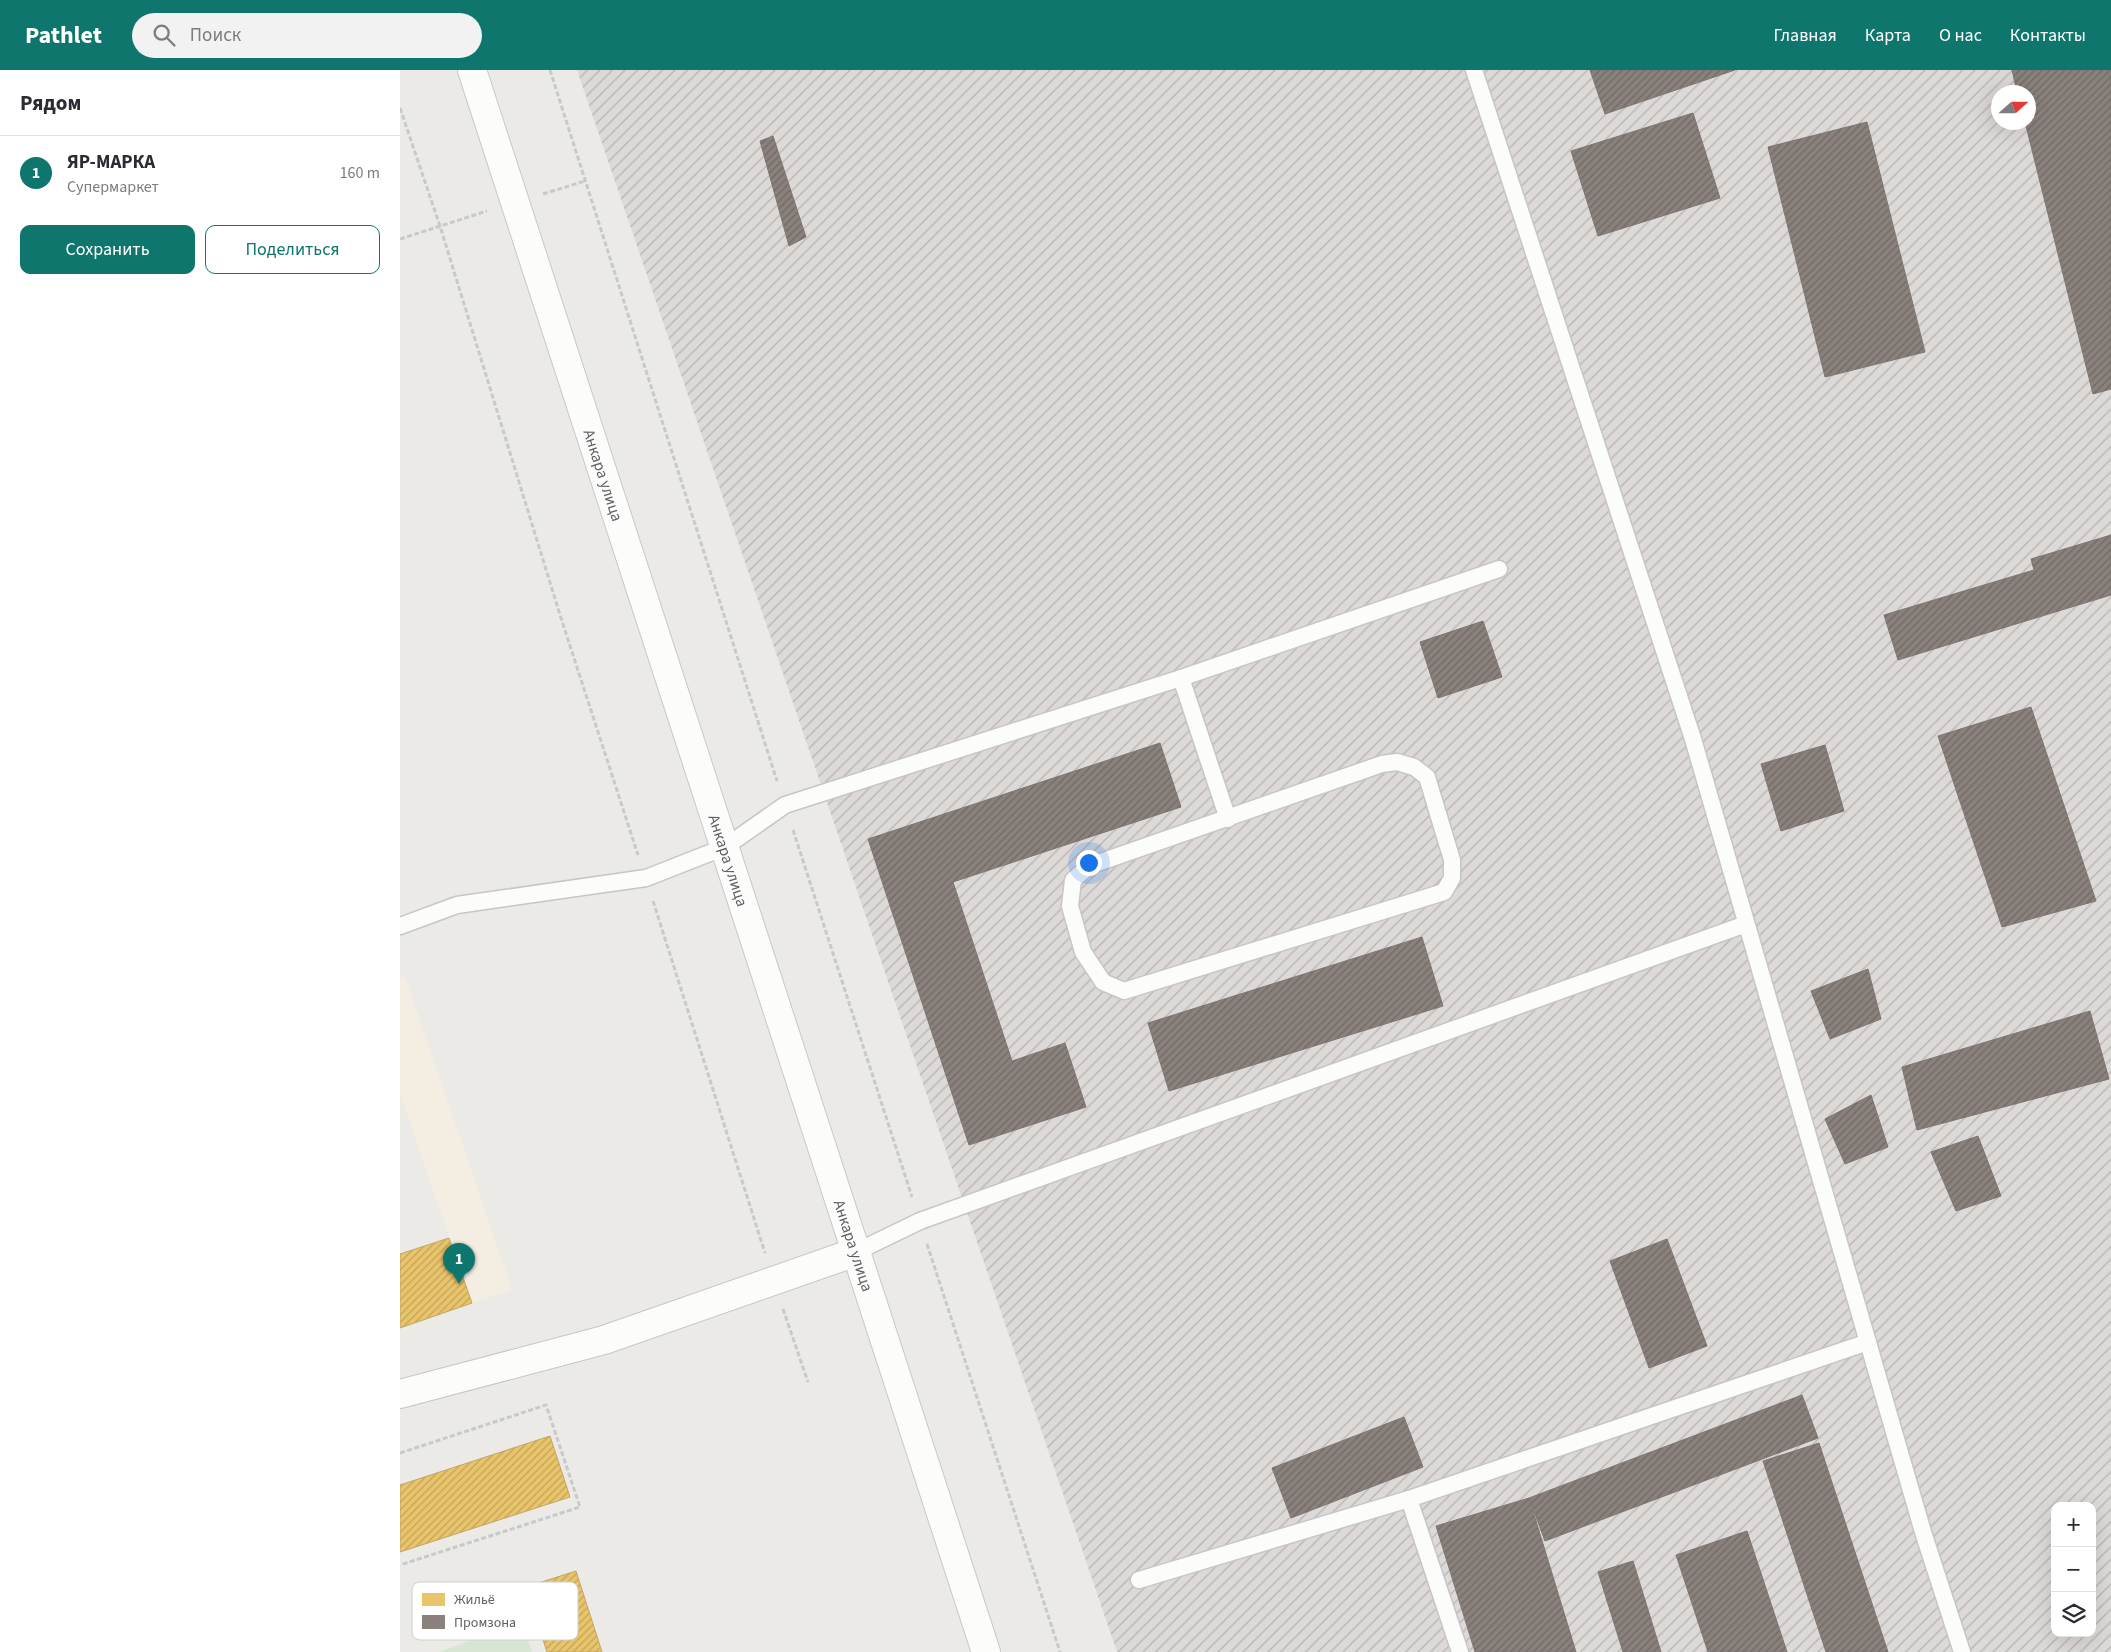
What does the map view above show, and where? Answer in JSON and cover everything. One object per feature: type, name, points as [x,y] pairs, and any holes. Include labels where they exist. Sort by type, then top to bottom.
[{"type":"main road","name":"Анкара улица","points":[[472,70],[986,1652]]},
{"type":"main road","points":[[400,1394],[604,1340],[856,1252]]},
{"type":"lane","points":[[1474,70],[1693,739],[1923,1532],[1962,1652]]},
{"type":"lane","points":[[400,926],[457,905],[646,878],[724,847],[785,805],[1181,678],[1499,569]]},
{"type":"lane","points":[[1181,678],[1228,819]]},
{"type":"lane","points":[[1396,762],[1414,767],[1427,777],[1452,860],[1452,878],[1444,892],[1124,992],[1103,982],[1083,952],[1070,906],[1073,880],[1089,866],[1228,819],[1382,764],[1396,762]]},
{"type":"lane","points":[[856,1252],[920,1221],[1746,924]]},
{"type":"lane","points":[[1139,1580],[1409,1499],[1868,1342]]},
{"type":"lane","points":[[1409,1499],[1460,1652]]},
{"type":"path","points":[[550,70],[785,805],[1060,1652]]},
{"type":"path","points":[[400,108],[440,226],[558,609],[646,878],[773,1280],[808,1382]]},
{"type":"path","points":[[400,1454],[546,1405],[580,1507],[400,1565]]},
{"type":"shaded area","points":[[577,70],[2111,70],[2111,1652],[1117,1652]]},
{"type":"shaded area","points":[[405,977],[512,1290],[472,1303],[400,1094],[400,979]]},
{"type":"green space","points":[[472,1640],[528,1640],[532,1652],[439,1652]]},
{"type":"building: Жильё","points":[[449,1238],[472,1303],[400,1328],[400,1254]]},
{"type":"building: Жильё","points":[[550,1436],[570,1497],[400,1552],[400,1485]]},
{"type":"building: Жильё","points":[[576,1571],[602,1652],[547,1652],[543,1640],[578,1640],[578,1582],[542,1582]]},
{"type":"building: Промзона","points":[[1590,70],[1735,70],[1605,114]]},
{"type":"building: Промзона","points":[[2012,70],[2111,70],[2111,389],[2093,394],[2027,130],[2036,130],[2036,85],[2015,85]]},
{"type":"building: Промзона","points":[[1693,113],[1720,198],[1598,236],[1571,151]]},
{"type":"building: Промзона","points":[[1867,122],[1925,352],[1825,377],[1768,147]]},
{"type":"building: Промзона","points":[[773,136],[806,237],[789,246],[760,141]]},
{"type":"building: Промзона","points":[[2111,535],[2111,595],[1898,660],[1884,615],[2034,570],[2031,559]]},
{"type":"building: Промзона","points":[[1483,621],[1502,677],[1438,698],[1420,642]]},
{"type":"building: Промзона","points":[[2031,707],[2096,901],[2002,927],[1938,736]]},
{"type":"building: Промзона","points":[[1160,743],[1181,807],[953,882],[1012,1061],[1065,1043],[1086,1107],[969,1145],[868,839]]},
{"type":"building: Промзона","points":[[1825,745],[1844,811],[1781,831],[1761,764]]},
{"type":"building: Промзона","points":[[1422,937],[1443,1006],[1169,1091],[1148,1023]]},
{"type":"building: Промзона","points":[[1868,969],[1881,1019],[1830,1039],[1811,991]]},
{"type":"building: Промзона","points":[[2090,1011],[2109,1079],[1917,1130],[1902,1067]]},
{"type":"building: Промзона","points":[[1871,1095],[1888,1147],[1845,1164],[1825,1119]]},
{"type":"building: Промзона","points":[[1978,1136],[2001,1196],[1956,1211],[1931,1152]]},
{"type":"building: Промзона","points":[[1667,1239],[1707,1346],[1649,1368],[1610,1261]]},
{"type":"building: Промзона","points":[[1802,1395],[1818,1438],[1545,1541],[1529,1498]]},
{"type":"building: Промзона","points":[[1404,1417],[1423,1467],[1291,1518],[1272,1468]]},
{"type":"building: Промзона","points":[[1819,1443],[1888,1652],[1826,1652],[1763,1461]]},
{"type":"building: Промзона","points":[[1529,1498],[1576,1652],[1475,1652],[1436,1526]]},
{"type":"building: Промзона","points":[[1747,1531],[1787,1652],[1708,1652],[1676,1555]]},
{"type":"building: Промзона","points":[[1633,1561],[1661,1652],[1623,1652],[1598,1572]]},
{"type":"place","name":"ЯР-МАРКА","points":[[459,1284]]}]
